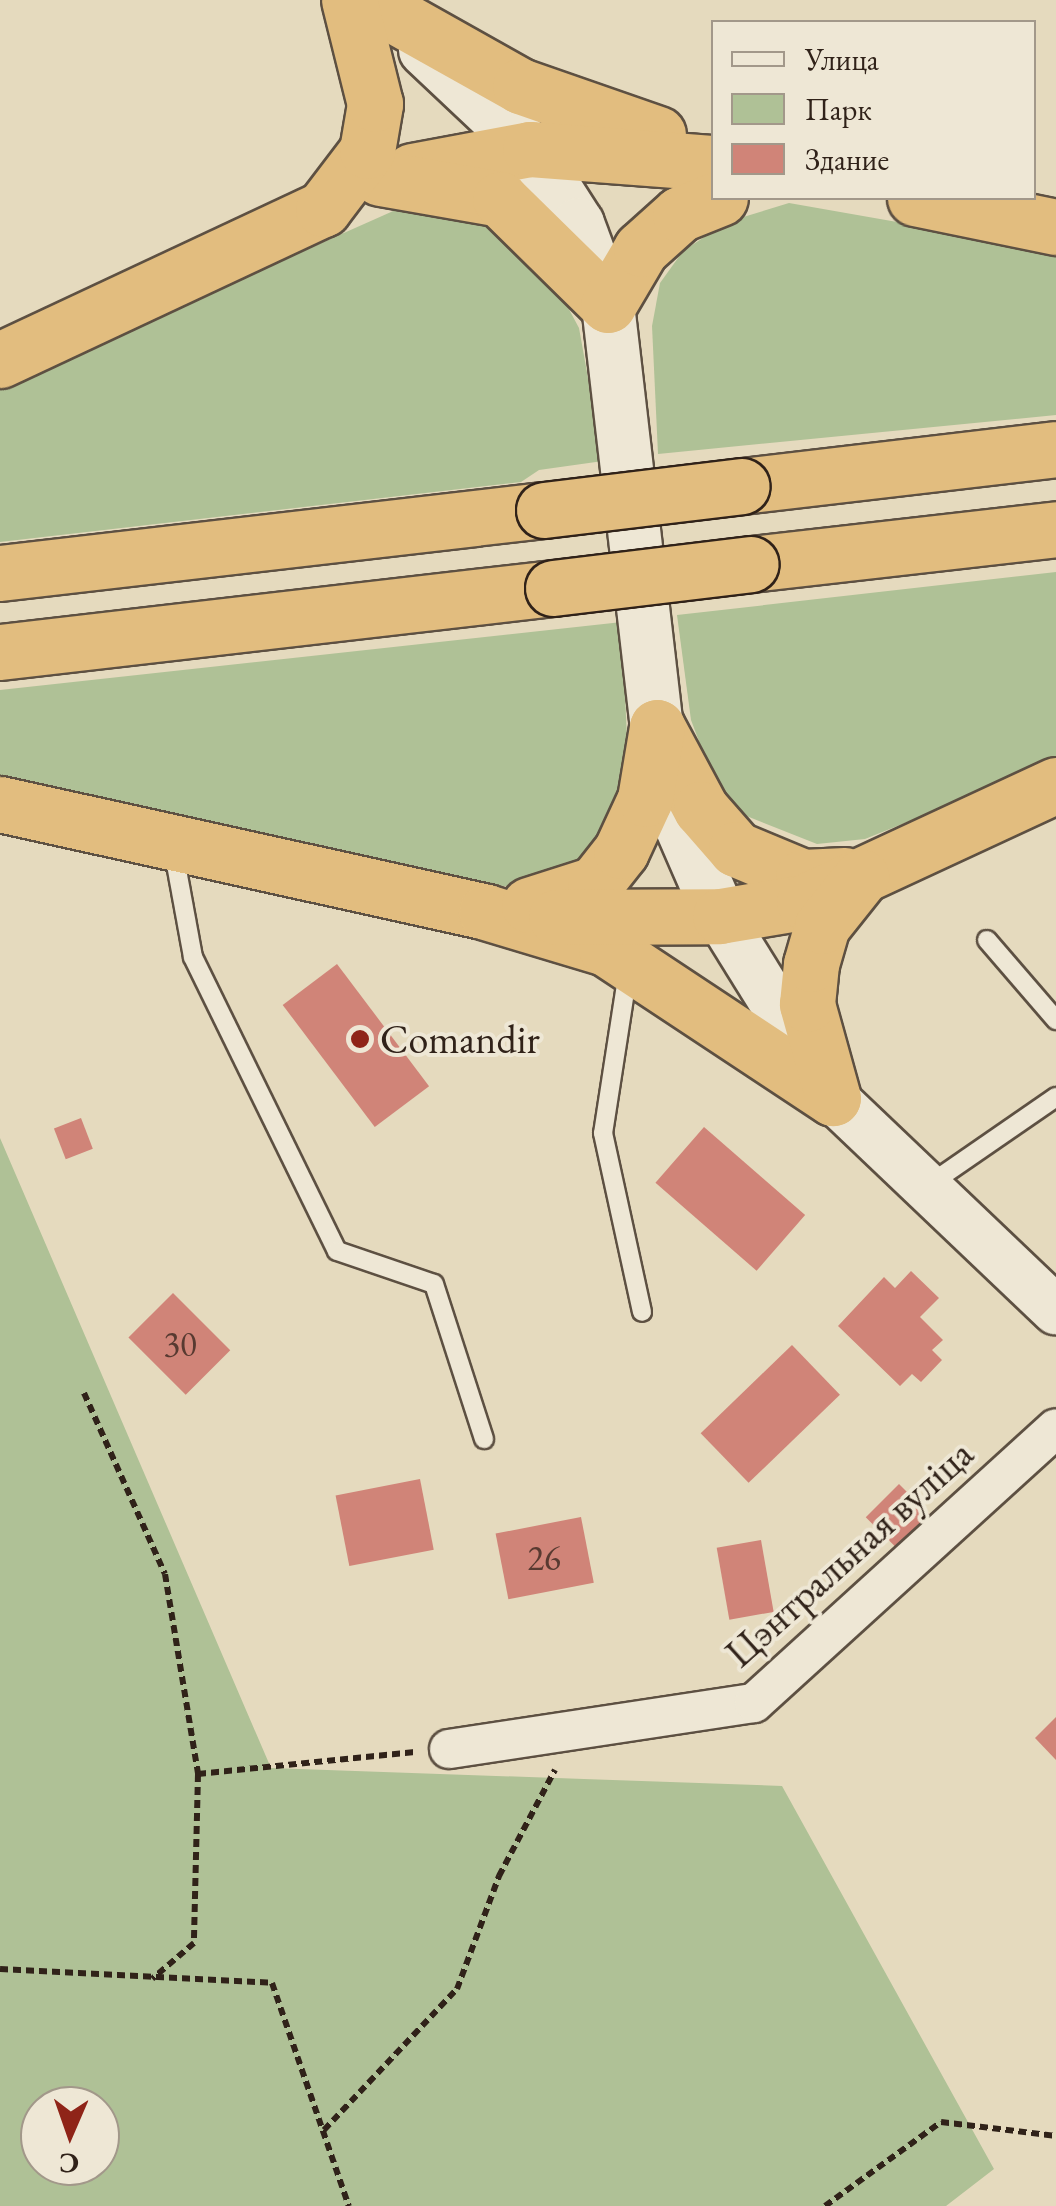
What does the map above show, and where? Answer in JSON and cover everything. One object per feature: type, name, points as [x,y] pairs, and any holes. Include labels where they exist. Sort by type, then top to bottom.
[{"type":"highway","points":[[323,209],[368,151],[375,104],[349,0]]},
{"type":"highway","points":[[364,0],[520,86],[711,149]]},
{"type":"highway","points":[[0,360],[323,209],[380,178],[530,149],[711,163]]},
{"type":"highway","points":[[380,178],[500,199],[608,305],[641,249],[680,214],[715,200]]},
{"type":"highway","points":[[926,200],[1056,227]]},
{"type":"highway","points":[[0,573],[1056,448]]},
{"type":"highway","points":[[0,652],[1056,530]]},
{"type":"highway","points":[[657,727],[701,809],[736,849],[803,877],[863,875]]},
{"type":"highway","points":[[486,912],[595,884],[645,800],[657,727]]},
{"type":"highway","points":[[486,912],[720,916],[804,902],[1056,785]]},
{"type":"highway","points":[[0,804],[486,912],[630,962],[833,1098]]},
{"type":"highway","points":[[833,1098],[808,1004],[811,964],[822,926],[863,875]]},
{"type":"main road","points":[[364,0],[475,88],[530,149],[578,224],[608,305],[657,727],[680,824],[720,916]]},
{"type":"street","points":[[720,916],[833,1098],[1056,1310]]},
{"type":"street","name":"Цэнтральная вуліца","points":[[449,1749],[754,1703],[1056,1428]]},
{"type":"lane","points":[[172,842],[193,957],[337,1251],[434,1284],[484,1439]]},
{"type":"lane","points":[[988,940],[1056,1020]]},
{"type":"lane","points":[[630,962],[603,1134],[642,1312]]},
{"type":"lane","points":[[926,1186],[1056,1097]]},
{"type":"path","points":[[84,1393],[164,1574],[198,1774],[194,1943],[152,1979]]},
{"type":"path","points":[[324,2130],[457,1989],[499,1876],[576,1729]]},
{"type":"path","points":[[198,1774],[449,1749]]},
{"type":"path","points":[[0,1969],[272,1983],[349,2206]]},
{"type":"path","points":[[825,2206],[941,2122],[1056,2136]]},
{"type":"green space","points":[[789,203],[1056,250],[1056,415],[658,454],[652,326],[660,283],[683,251],[727,222]]},
{"type":"green space","points":[[409,204],[498,217],[541,257],[579,328],[603,461],[539,470],[521,482],[0,542],[0,386]]},
{"type":"green space","points":[[1056,572],[1056,762],[865,839],[817,844],[744,815],[712,776],[691,720],[677,615]]},
{"type":"green space","points":[[622,622],[628,763],[601,838],[564,876],[515,887],[445,881],[0,778],[0,690]]},
{"type":"green space","points":[[0,1138],[271,1768],[782,1786],[994,2169],[946,2206],[0,2206]]},
{"type":"building","points":[[337,964],[429,1086],[375,1127],[283,1005]]},
{"type":"building","points":[[81,1118],[93,1149],[66,1159],[54,1128]]},
{"type":"building","points":[[704,1127],[805,1215],[757,1271],[655,1183]]},
{"type":"building","points":[[911,1271],[939,1298],[920,1317],[943,1340],[932,1350],[942,1360],[921,1382],[912,1374],[900,1386],[838,1326],[884,1277],[895,1288]]},
{"type":"building","points":[[173,1293],[230,1350],[186,1395],[128,1338]]},
{"type":"building","points":[[792,1345],[840,1395],[749,1483],[701,1433]]},
{"type":"building","points":[[420,1479],[434,1550],[349,1566],[336,1495]]},
{"type":"building","points":[[899,1484],[930,1515],[897,1548],[866,1517]]},
{"type":"building","points":[[581,1517],[594,1583],[508,1599],[496,1534]]},
{"type":"building","points":[[761,1540],[774,1612],[729,1620],[717,1548]]},
{"type":"building","points":[[1056,1717],[1056,1760],[1035,1738]]},
{"type":"place","name":"Comandir","points":[[360,1039]]}]
